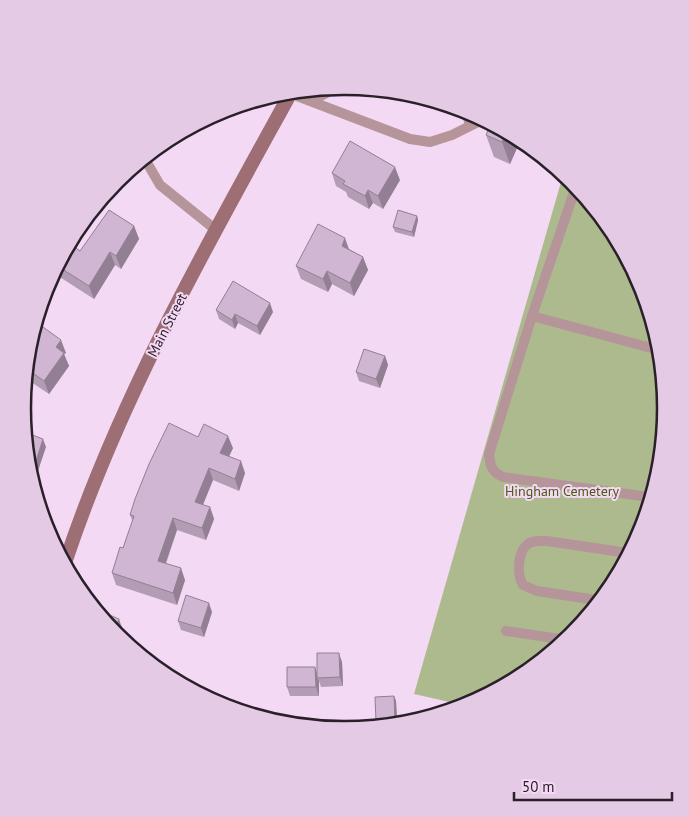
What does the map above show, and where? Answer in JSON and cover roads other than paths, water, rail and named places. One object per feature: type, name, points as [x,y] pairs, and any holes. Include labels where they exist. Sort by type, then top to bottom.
[{"type":"main road","name":"Main Street","points":[[68,555],[96,478],[120,421],[160,338],[216,230],[287,100]]},
{"type":"lane","points":[[311,101],[320,96]]},
{"type":"lane","points":[[303,98],[410,139],[430,142],[452,135],[474,124]]},
{"type":"lane","points":[[148,165],[160,185],[216,230]]},
{"type":"lane","points":[[573,195],[532,316],[489,454],[491,468],[496,474],[503,477],[645,496]]},
{"type":"lane","points":[[532,316],[652,348]]},
{"type":"lane","points":[[593,599],[537,591],[523,585],[518,573],[525,546],[534,541],[547,541],[622,552]]},
{"type":"lane","points":[[506,631],[557,639]]},
{"type":"park label","name":"Hingham Cemetery","points":[[562,491]]}]
